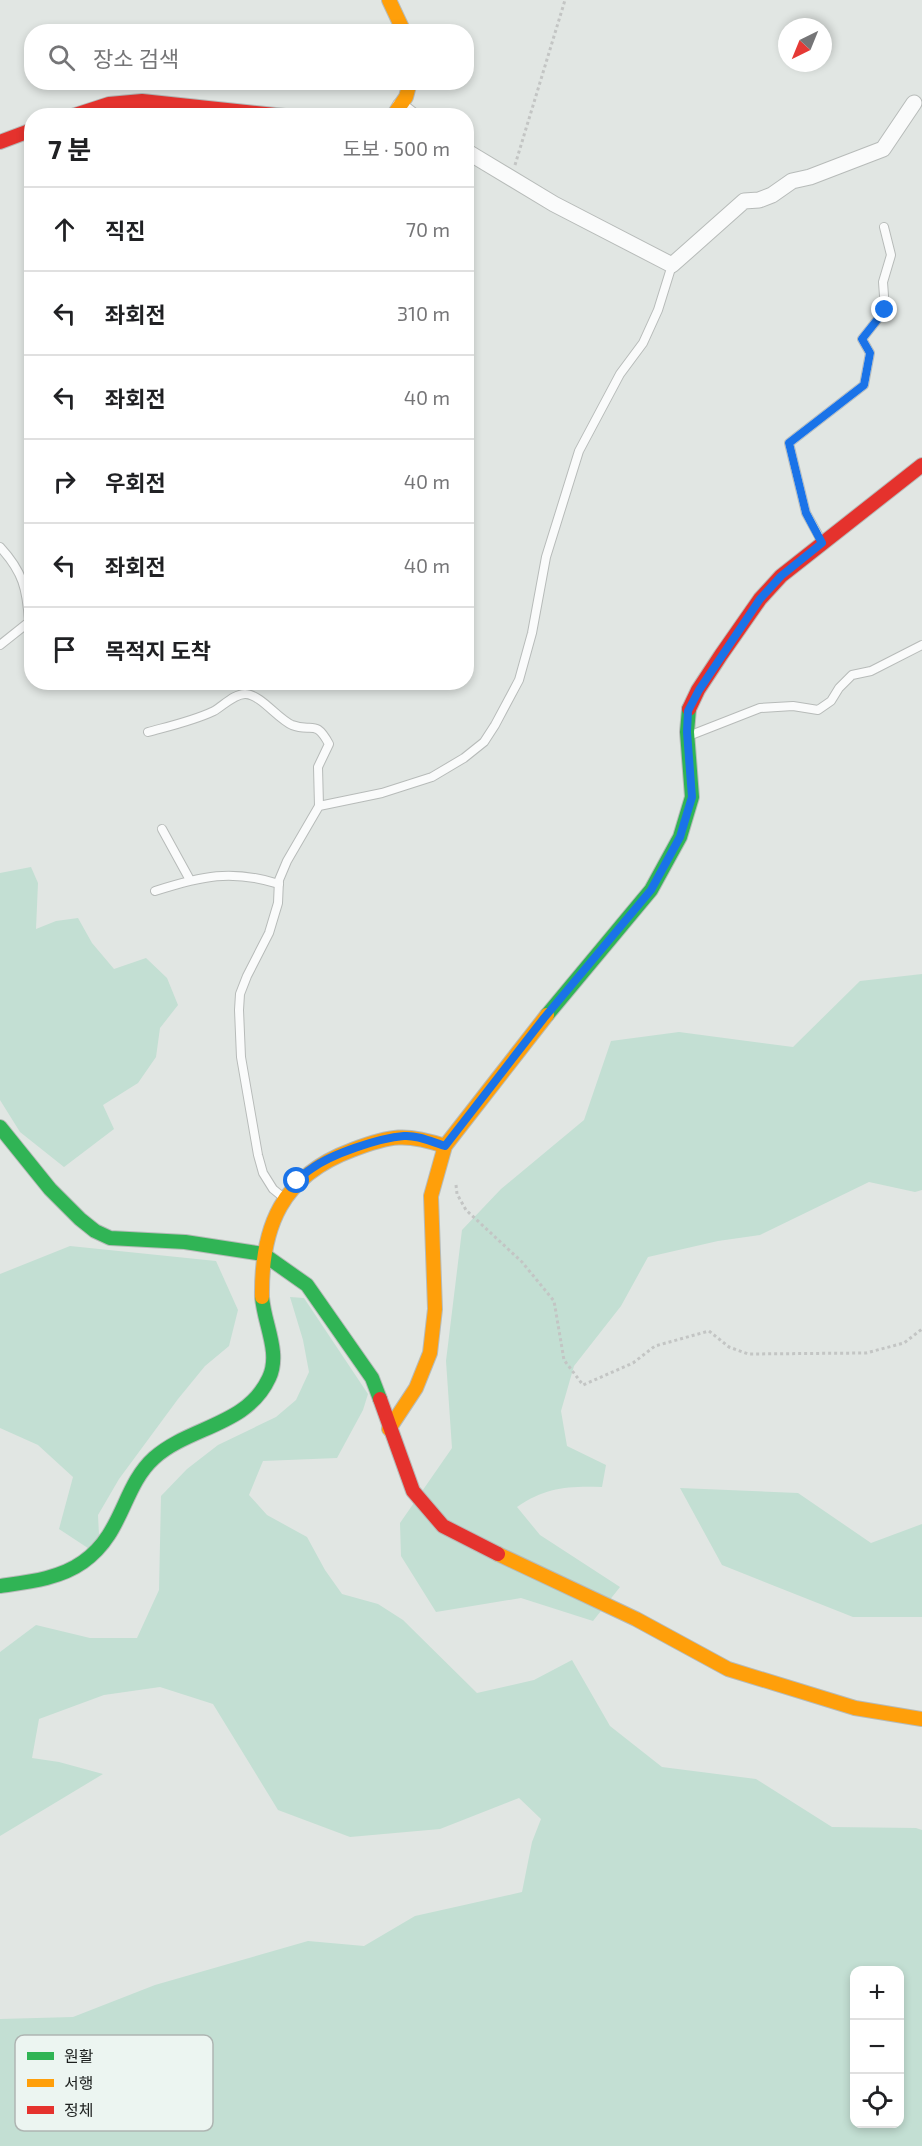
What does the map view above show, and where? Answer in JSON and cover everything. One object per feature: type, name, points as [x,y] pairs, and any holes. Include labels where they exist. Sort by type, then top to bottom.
[{"type":"street","points":[[389,0],[400,24]]},
{"type":"street","points":[[398,108],[408,90]]},
{"type":"street","points":[[97,108],[109,104],[142,101],[209,108]]},
{"type":"street","points":[[474,156],[554,204],[672,265],[744,201],[759,200],[772,195],[792,181],[810,177],[883,149],[914,103]]},
{"type":"street","points":[[0,142],[24,133]]},
{"type":"street","points":[[389,1429],[416,1389],[424,1372],[434,1334],[431,1196],[445,1146],[544,1018],[651,890],[680,837],[692,797],[687,737],[688,711],[734,636],[760,599],[781,576],[922,465]]},
{"type":"street","points":[[0,1127],[48,1188],[98,1234],[110,1238],[185,1242],[262,1254],[307,1285],[372,1378],[413,1491],[443,1526],[472,1542],[636,1619],[728,1669],[855,1708],[922,1719]]},
{"type":"street","points":[[0,1586],[59,1573],[80,1565],[113,1530],[136,1479],[145,1466],[178,1441],[231,1419],[247,1407],[262,1390],[274,1364],[262,1300],[262,1254],[284,1198],[297,1181],[310,1169],[337,1155],[368,1144],[404,1136],[417,1137],[445,1146]]},
{"type":"lane","points":[[822,543],[806,513],[789,443],[864,385],[870,353],[862,339],[885,310],[883,282],[891,255],[884,227]]},
{"type":"lane","points":[[320,806],[382,793],[432,777],[464,758],[484,742],[519,680],[532,633],[546,557],[579,451],[620,374],[643,343],[658,310],[672,265]]},
{"type":"lane","points":[[0,547],[13,560],[23,578],[24,585]]},
{"type":"lane","points":[[0,645],[24,626]]},
{"type":"lane","points":[[687,737],[760,708],[793,706],[818,710],[831,701],[839,688],[852,675],[871,671],[922,645]]},
{"type":"lane","points":[[148,732],[215,711],[239,695],[247,693],[292,725],[315,728],[323,733],[329,744],[318,767],[320,806],[287,861],[279,884],[278,903],[268,933],[240,994],[241,1057],[258,1155],[263,1173],[273,1189],[284,1198]]},
{"type":"lane","points":[[162,829],[190,880]]},
{"type":"lane","points":[[155,891],[190,880],[238,875],[257,877],[279,884]]},
{"type":"path","points":[[510,177],[565,0]]},
{"type":"path","points":[[455,1176],[457,1194],[466,1210],[522,1262],[554,1301],[564,1360],[583,1385],[633,1363],[655,1346],[709,1330],[729,1347],[748,1354],[760,1354],[866,1353],[904,1343],[922,1329]]},
{"type":"green space","points":[[31,867],[38,883],[36,929],[56,921],[78,918],[92,943],[114,969],[146,958],[167,978],[178,1005],[160,1028],[156,1057],[138,1083],[103,1105],[114,1129],[64,1167],[20,1132],[0,1100],[0,873]]},
{"type":"green space","points":[[922,974],[922,1190],[915,1192],[869,1182],[760,1235],[718,1241],[648,1257],[621,1306],[574,1366],[561,1411],[567,1446],[606,1465],[602,1487],[558,1489],[538,1495],[517,1507],[540,1535],[620,1587],[593,1621],[521,1598],[436,1612],[401,1556],[400,1523],[452,1448],[446,1361],[462,1230],[501,1189],[584,1120],[611,1041],[679,1032],[793,1047],[860,981]]},
{"type":"green space","points":[[70,1246],[216,1261],[238,1310],[229,1346],[205,1366],[178,1399],[119,1479],[98,1515],[100,1556],[59,1529],[73,1477],[38,1445],[0,1428],[0,1274]]},
{"type":"green space","points":[[290,1297],[304,1298],[368,1394],[363,1410],[337,1458],[263,1461],[249,1495],[267,1515],[307,1537],[325,1570],[342,1594],[378,1604],[403,1620],[477,1693],[534,1680],[572,1660],[610,1726],[662,1767],[756,1779],[832,1827],[922,1830],[922,2146],[0,2146],[0,2019],[73,2017],[155,1985],[308,1941],[364,1946],[415,1916],[522,1892],[532,1842],[541,1819],[519,1798],[440,1829],[350,1837],[278,1810],[213,1704],[160,1687],[104,1695],[39,1719],[32,1758],[59,1762],[103,1774],[0,1836],[0,1652],[36,1625],[90,1638],[137,1638],[159,1590],[161,1496],[187,1469],[218,1445],[276,1417],[296,1400],[309,1372],[303,1340]]},
{"type":"green space","points":[[680,1488],[798,1493],[871,1543],[922,1524],[922,1617],[853,1617],[722,1565]]},
{"type":"traffic: fast","points":[[547,1015],[651,890],[680,837],[692,797],[687,732],[689,709]]},
{"type":"traffic: fast","points":[[0,1127],[50,1189],[95,1231],[110,1238],[185,1242],[263,1254],[307,1285],[372,1378],[380,1399]]},
{"type":"traffic: fast","points":[[0,1586],[54,1576],[83,1562],[107,1538],[135,1482],[154,1458],[168,1447],[232,1416],[259,1394],[269,1378],[273,1359],[262,1297]]},
{"type":"traffic: slow","points":[[389,0],[400,24]]},
{"type":"traffic: slow","points":[[398,108],[408,90]]},
{"type":"traffic: slow","points":[[389,1429],[416,1388],[430,1353],[435,1309],[431,1196],[445,1146],[547,1015]]},
{"type":"traffic: slow","points":[[262,1297],[266,1248],[272,1226],[280,1207],[292,1189],[308,1174],[328,1161],[378,1141],[409,1138],[445,1146]]},
{"type":"traffic: slow","points":[[498,1554],[636,1619],[728,1669],[855,1708],[922,1719]]},
{"type":"traffic: jam","points":[[97,108],[109,104],[142,101],[209,108]]},
{"type":"traffic: jam","points":[[0,142],[24,133]]},
{"type":"traffic: jam","points":[[689,709],[698,690],[721,655],[760,599],[781,576],[922,465]]},
{"type":"traffic: jam","points":[[380,1399],[413,1491],[443,1526],[498,1554]]},
{"type":"route","points":[[297,1181],[310,1169],[337,1155],[368,1144],[404,1136],[417,1137],[445,1146],[544,1018],[651,890],[680,837],[692,797],[687,732],[688,711],[721,655],[760,599],[781,576],[822,543],[806,513],[789,443],[864,385],[870,353],[862,339],[885,310]]}]
